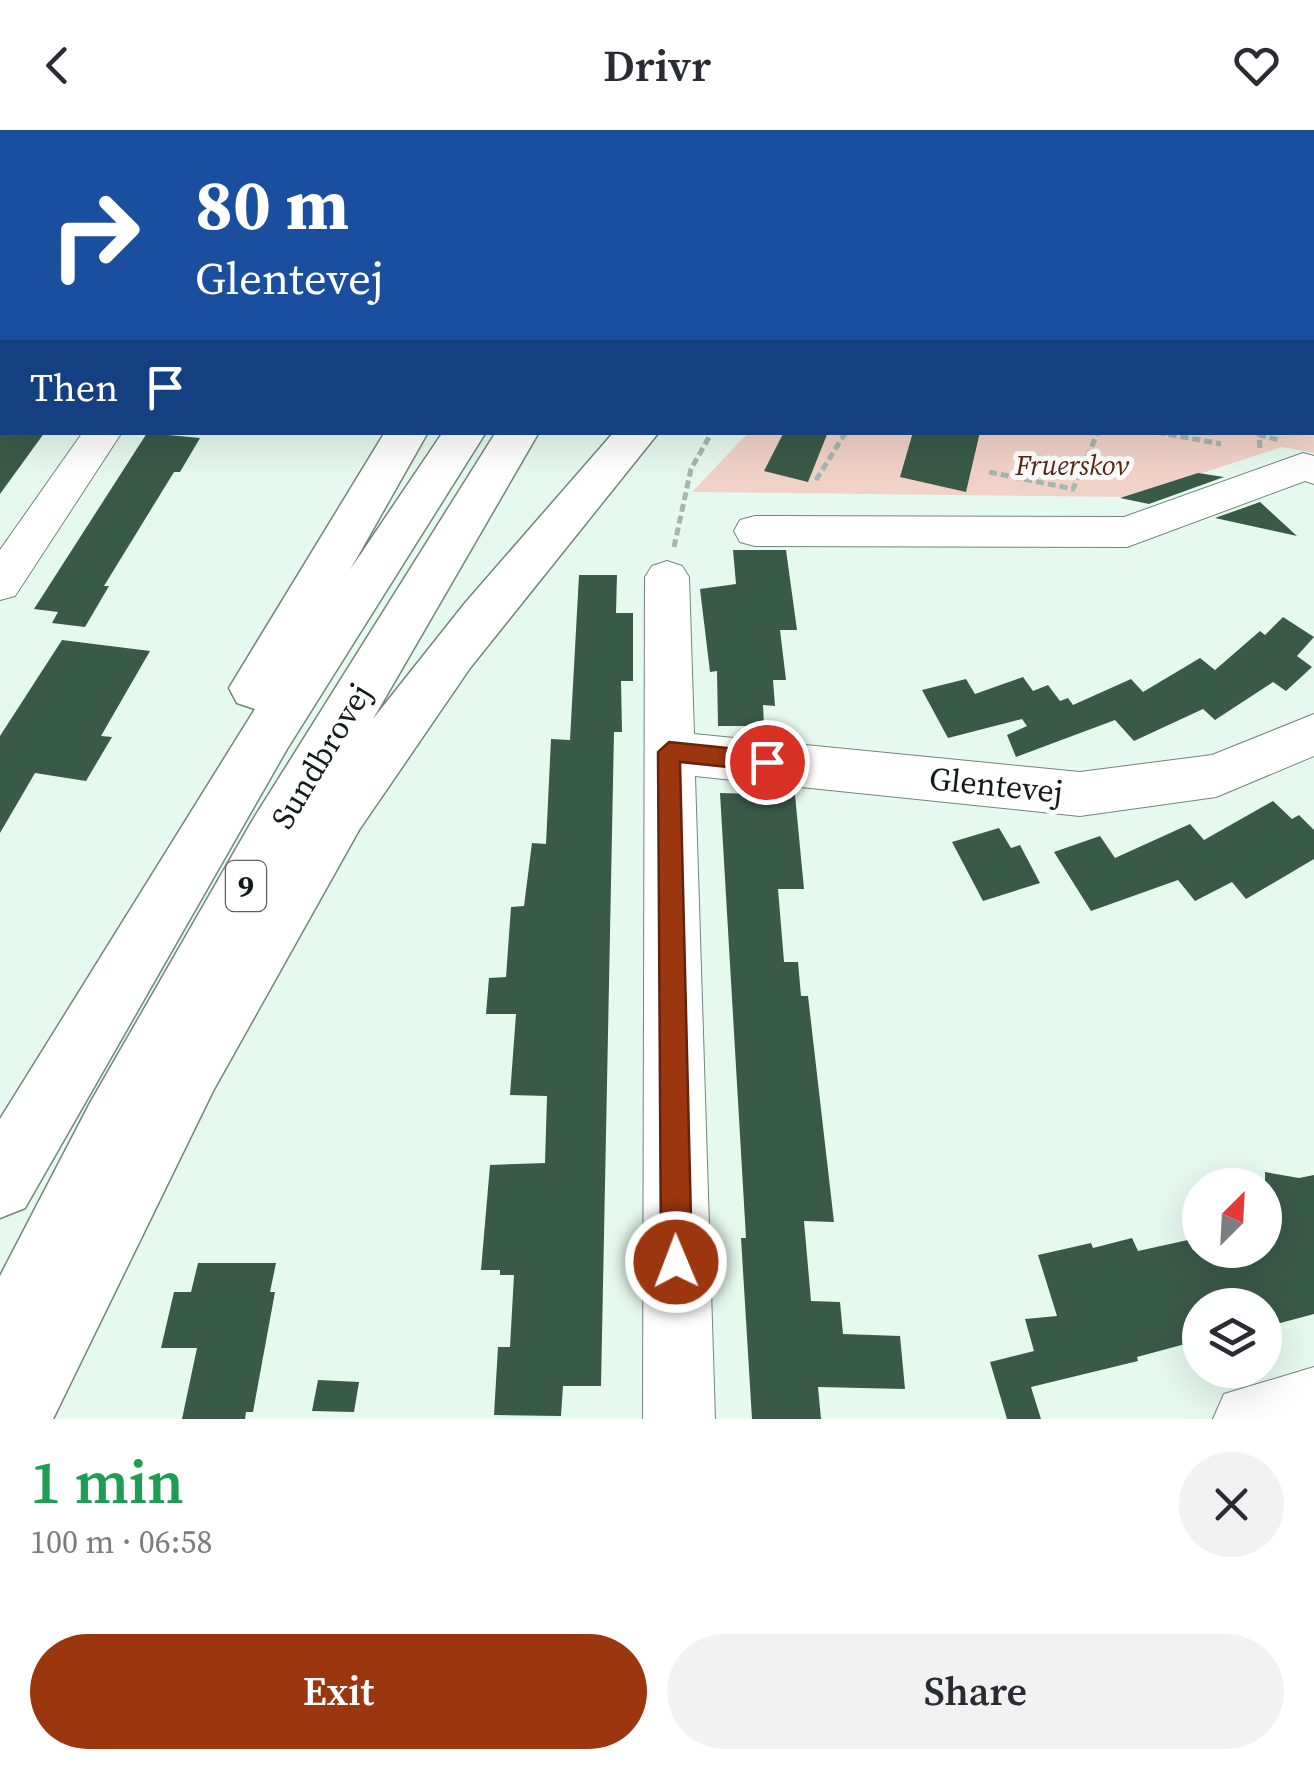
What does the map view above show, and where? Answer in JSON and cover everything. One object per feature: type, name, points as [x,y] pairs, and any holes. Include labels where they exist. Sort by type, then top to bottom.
[{"type":"main road","points":[[0,1123],[404,435]]},
{"type":"main road","name":"Sundbrovej","points":[[0,1183],[268,733],[463,435]]},
{"type":"main road","name":"Sundbrovej","points":[[0,1354],[114,1127],[272,839],[516,435]]},
{"type":"main road","points":[[12,1419],[184,1080],[290,895],[394,732],[448,659],[635,435]]},
{"type":"street","points":[[0,584],[101,435]]},
{"type":"street","points":[[755,531],[1127,532],[1303,467],[1314,470]]},
{"type":"street","points":[[668,577],[679,1419]]},
{"type":"street","name":"Glentevej","points":[[669,752],[1080,794],[1216,776],[1314,734]]},
{"type":"street","points":[[1248,1419],[1314,1402]]},
{"type":"path","points":[[668,577],[691,470],[710,435]]},
{"type":"path","points":[[816,480],[844,435]]},
{"type":"path","points":[[989,472],[1073,489],[1097,435]]},
{"type":"path","points":[[1173,435],[1221,444]]},
{"type":"green space","name":"Fruerskov","points":[[746,435],[1314,435],[1314,453],[1282,447],[1129,497],[692,492]]},
{"type":"building","points":[[0,435],[43,435],[0,494]]},
{"type":"building","points":[[146,435],[200,438],[180,472],[174,472],[104,586],[109,586],[85,627],[52,623],[58,612],[34,609]]},
{"type":"building","points":[[782,435],[827,435],[808,482],[764,471]]},
{"type":"building","points":[[912,435],[979,435],[966,492],[900,477]]},
{"type":"building","points":[[1198,473],[1224,477],[1149,504],[1120,498]]},
{"type":"building","points":[[1260,502],[1297,536],[1215,518]]},
{"type":"building","points":[[733,550],[786,550],[797,630],[780,630],[786,680],[773,680],[775,706],[763,705],[764,726],[718,726],[717,671],[710,672],[700,589],[736,584]]},
{"type":"building","points":[[579,575],[617,575],[616,613],[633,613],[633,681],[621,681],[622,732],[614,732],[601,1386],[563,1386],[561,1416],[494,1415],[498,1347],[510,1347],[514,1275],[481,1270],[490,1165],[545,1163],[547,1096],[510,1095],[516,1014],[486,1014],[489,978],[506,977],[511,907],[524,906],[532,843],[546,844],[551,739],[570,740]]},
{"type":"building","points":[[1283,617],[1314,637],[1297,656],[1312,667],[1286,691],[1273,682],[1215,720],[1203,709],[1134,741],[1115,720],[1016,757],[1007,735],[1027,726],[1022,719],[948,738],[922,690],[966,679],[975,694],[1023,677],[1033,691],[1048,685],[1060,701],[1068,698],[1073,705],[1131,679],[1143,692],[1200,658],[1215,670],[1260,631],[1265,635]]},
{"type":"building","points":[[62,640],[150,651],[101,736],[112,737],[86,781],[35,773],[0,833],[0,736]]},
{"type":"building","points":[[720,793],[795,795],[804,889],[778,889],[784,962],[798,962],[801,996],[808,996],[834,1222],[804,1221],[811,1301],[840,1302],[843,1334],[900,1336],[905,1389],[818,1387],[821,1419],[752,1419],[741,1238],[746,1238]]},
{"type":"building","points":[[1273,801],[1292,819],[1299,815],[1314,830],[1314,859],[1246,899],[1232,882],[1195,901],[1178,880],[1091,911],[1054,852],[1100,836],[1115,858],[1190,824],[1204,840]]},
{"type":"building","points":[[999,828],[1011,848],[1020,845],[1040,883],[983,901],[952,842]]},
{"type":"building","points":[[1282,1175],[1314,1175],[1314,1314],[1282,1323],[1282,1288],[1182,1288],[1182,1345],[1137,1357],[1138,1361],[1031,1387],[1041,1419],[1007,1419],[990,1362],[1034,1351],[1025,1319],[1057,1316],[1038,1255],[1132,1238],[1138,1251],[1182,1241],[1182,1268],[1282,1268]]},
{"type":"building","points":[[198,1263],[276,1263],[270,1292],[275,1292],[253,1412],[246,1412],[245,1419],[182,1419],[197,1348],[161,1348],[174,1292],[191,1292]]},
{"type":"building","points":[[318,1380],[359,1382],[354,1412],[312,1411]]},
{"type":"route","points":[[676,1262],[669,752],[767,762]]}]
